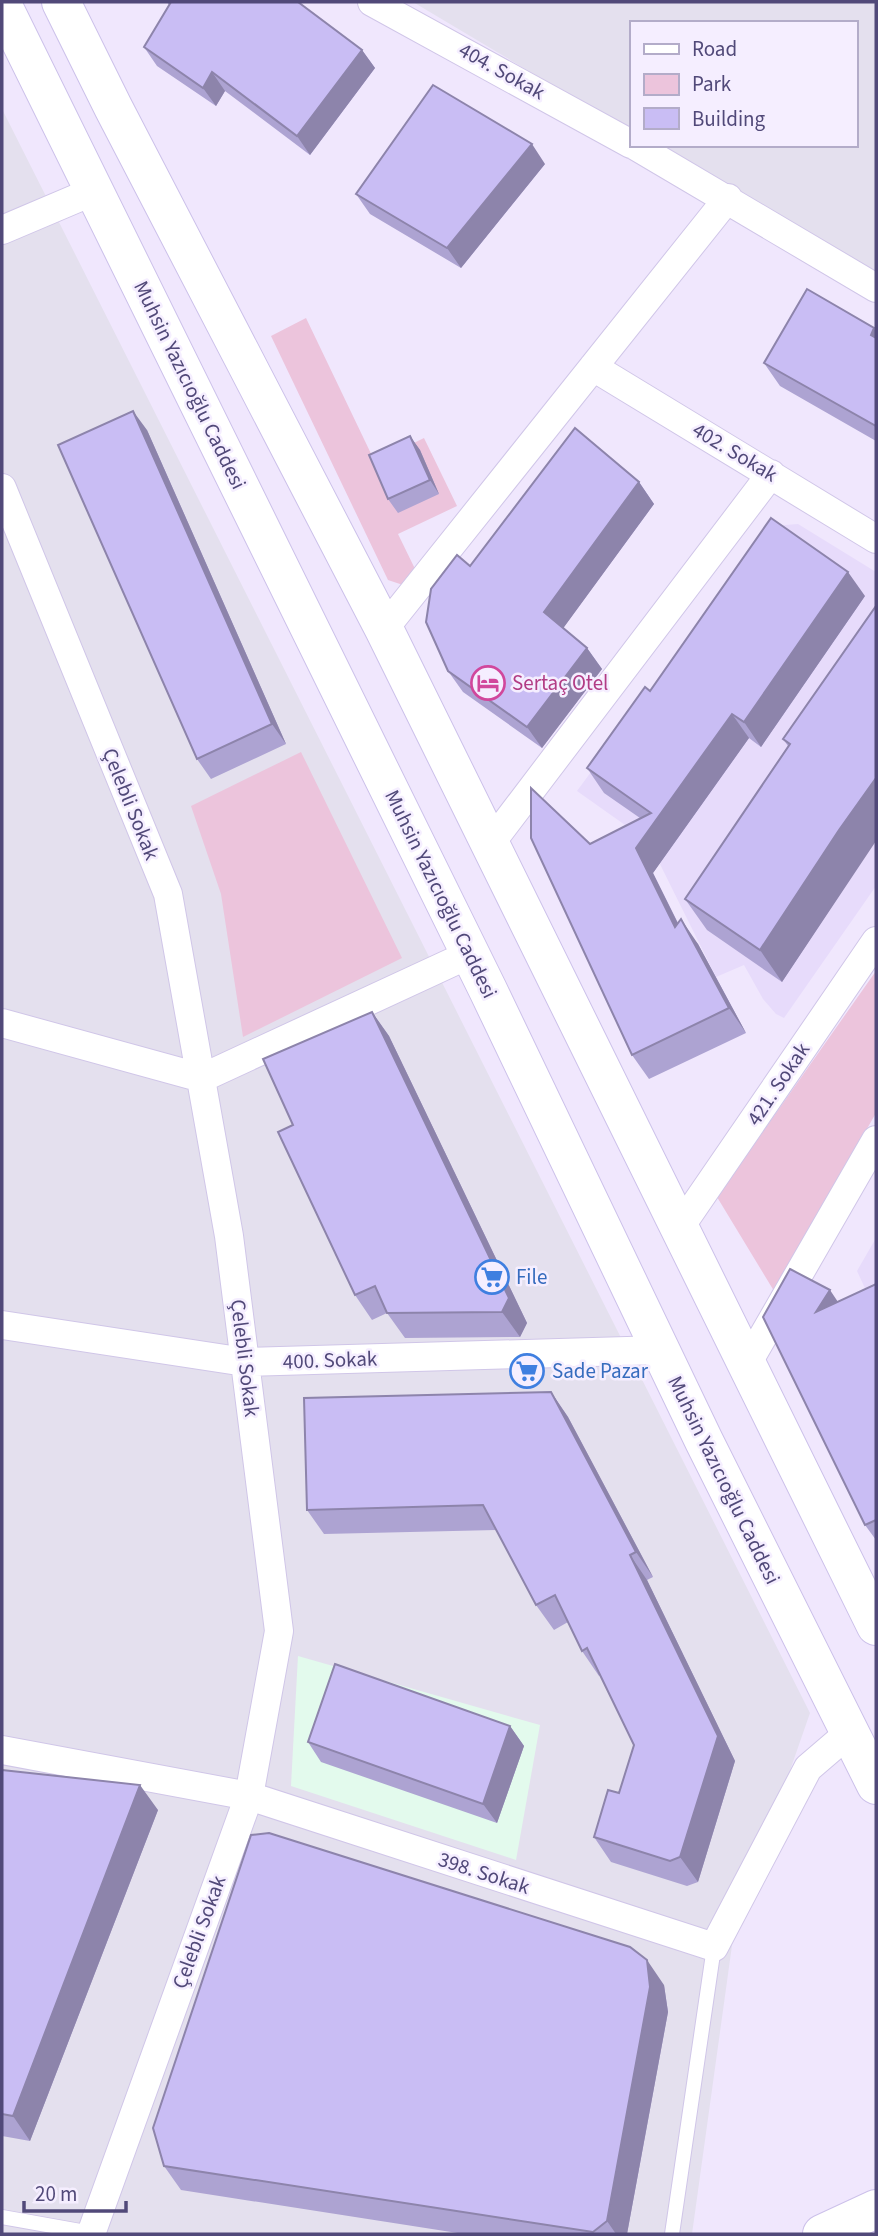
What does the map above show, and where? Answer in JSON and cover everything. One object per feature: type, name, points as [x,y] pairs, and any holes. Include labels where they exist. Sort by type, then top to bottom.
[{"type":"main road","points":[[61,2],[384,629],[876,1626]]},
{"type":"main road","name":"Muhsin Yazıcıoğlu Caddesi","points":[[2,4],[470,954],[660,1350],[876,1785]]},
{"type":"main road","points":[[821,2234],[876,2208]]},
{"type":"street","name":"404. Sokak","points":[[372,2],[630,142]]},
{"type":"street","name":"404. Sokak","points":[[638,147],[876,288]]},
{"type":"street","points":[[2,230],[94,191]]},
{"type":"street","points":[[384,629],[728,198]]},
{"type":"street","name":"402. Sokak","points":[[593,367],[876,539]]},
{"type":"street","points":[[490,844],[771,474]]},
{"type":"street","name":"Çelebli Sokak","points":[[2,488],[168,894],[229,1236],[279,1631],[249,1796],[94,2234]]},
{"type":"street","name":"421. Sokak","points":[[680,1227],[876,941]]},
{"type":"street","points":[[2,1023],[202,1078],[470,954]]},
{"type":"street","points":[[747,1364],[876,1140]]},
{"type":"street","name":"400. Sokak","points":[[2,1325],[246,1362],[660,1350]]},
{"type":"street","points":[[714,1947],[808,1768],[850,1732]]},
{"type":"street","name":"398. Sokak","points":[[2,1750],[249,1796],[714,1947]]},
{"type":"lane","points":[[672,2234],[714,1947]]},
{"type":"lane","points":[[2,2217],[94,2234]]},
{"type":"shaded area","points":[[413,2],[876,2],[876,278],[657,147],[857,147],[857,21],[630,21],[630,131]]},
{"type":"shaded area","points":[[2,109],[810,1713],[734,1931],[692,2234],[2,2234]]},
{"type":"shaded area","points":[[798,524],[876,572],[876,886],[784,1018],[776,1014],[763,999],[744,965],[716,977],[649,842],[577,791],[772,526]]},
{"type":"shaded area","points":[[876,1238],[876,1312],[857,1271]]},
{"type":"shaded area","points":[[298,1656],[540,1725],[516,1860],[291,1786]]},
{"type":"green space","points":[[306,318],[375,462],[424,438],[457,506],[398,534],[417,573],[403,585],[388,580],[271,336]]},
{"type":"green space","points":[[301,752],[402,958],[243,1037],[221,894],[191,806]]},
{"type":"green space","points":[[876,971],[876,1113],[774,1291],[717,1197]]},
{"type":"building","points":[[171,2],[298,2],[362,50],[297,136],[212,72],[203,88],[144,47]]},
{"type":"building","points":[[433,85],[532,144],[447,248],[356,194]]},
{"type":"building","points":[[807,289],[874,328],[871,335],[876,338],[876,426],[764,363]]},
{"type":"building","points":[[133,411],[272,724],[197,759],[58,445]]},
{"type":"building","points":[[575,428],[639,482],[544,612],[587,648],[527,727],[448,671],[426,622],[431,589],[457,555],[470,566]]},
{"type":"building","points":[[410,436],[430,480],[388,499],[369,455]]},
{"type":"building","points":[[771,518],[848,572],[744,722],[732,714],[636,848],[675,927],[681,919],[729,1008],[632,1055],[531,838],[531,788],[590,844],[651,813],[587,768],[645,687],[650,691]]},
{"type":"building","points":[[876,606],[876,778],[760,950],[685,899],[790,744],[783,739]]},
{"type":"building","points":[[372,1012],[509,1298],[502,1312],[387,1313],[375,1286],[355,1295],[278,1132],[293,1125],[263,1059]]},
{"type":"building","points":[[790,1269],[830,1290],[816,1312],[876,1284],[876,1520],[865,1525],[763,1317]]},
{"type":"building","points":[[551,1392],[636,1552],[630,1555],[718,1736],[680,1857],[670,1861],[594,1837],[608,1790],[619,1793],[634,1745],[587,1648],[582,1651],[555,1595],[536,1605],[483,1505],[307,1510],[304,1398]]},
{"type":"building","points":[[335,1664],[510,1726],[483,1804],[308,1742]]},
{"type":"building","points":[[2,1770],[140,1785],[13,2116],[2,2114]]},
{"type":"building","points":[[269,1833],[630,1947],[647,1960],[650,1987],[607,2221],[593,2232],[164,2166],[153,2128],[251,1835]]},
{"type":"place","name":"Sertaç Otel","points":[[488,683]]},
{"type":"place","name":"File","points":[[492,1277]]},
{"type":"place","name":"Sade Pazar","points":[[527,1371]]}]
